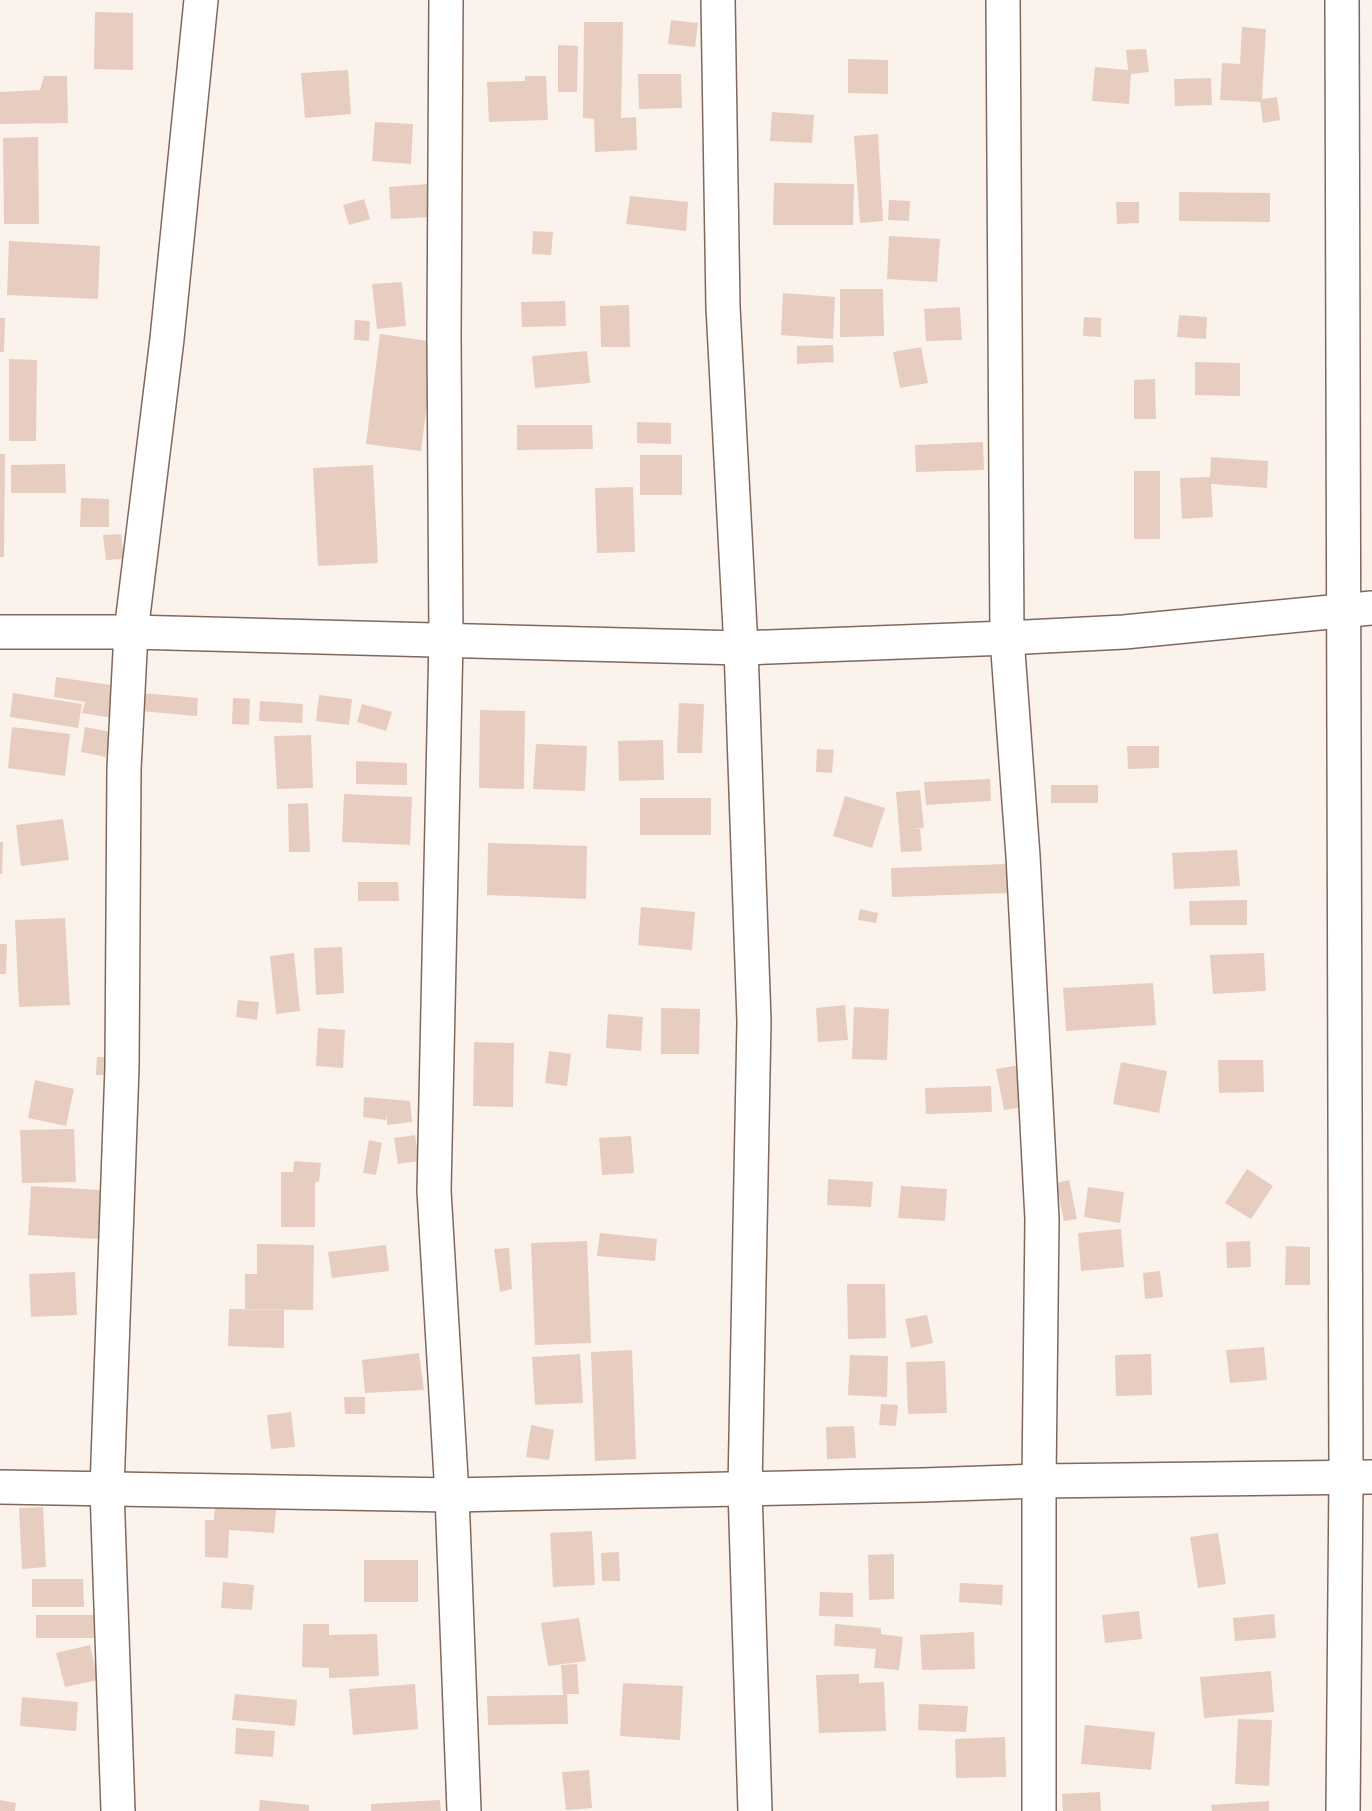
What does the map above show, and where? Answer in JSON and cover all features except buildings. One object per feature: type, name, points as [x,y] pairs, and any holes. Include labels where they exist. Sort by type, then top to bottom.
[{"type":"street","points":[[118,1811],[107,1489],[122,1067],[124,769],[131,632],[167,339],[201,0]]},
{"type":"street","points":[[446,0],[444,323],[446,639],[434,1191],[452,1495],[464,1811]]},
{"type":"street","points":[[718,0],[723,308],[741,648],[754,1021],[746,1489],[755,1811]]},
{"type":"street","points":[[1003,0],[1007,638],[1023,856],[1042,1219],[1039,1481],[1040,1811]]},
{"type":"street","points":[[1342,0],[1358,609],[1359,1478],[1343,1811]]},
{"type":"street","points":[[0,632],[131,632],[741,648],[1124,632],[1358,609]]},
{"type":"street","points":[[0,1487],[452,1495],[1039,1481],[1359,1478]]}]
